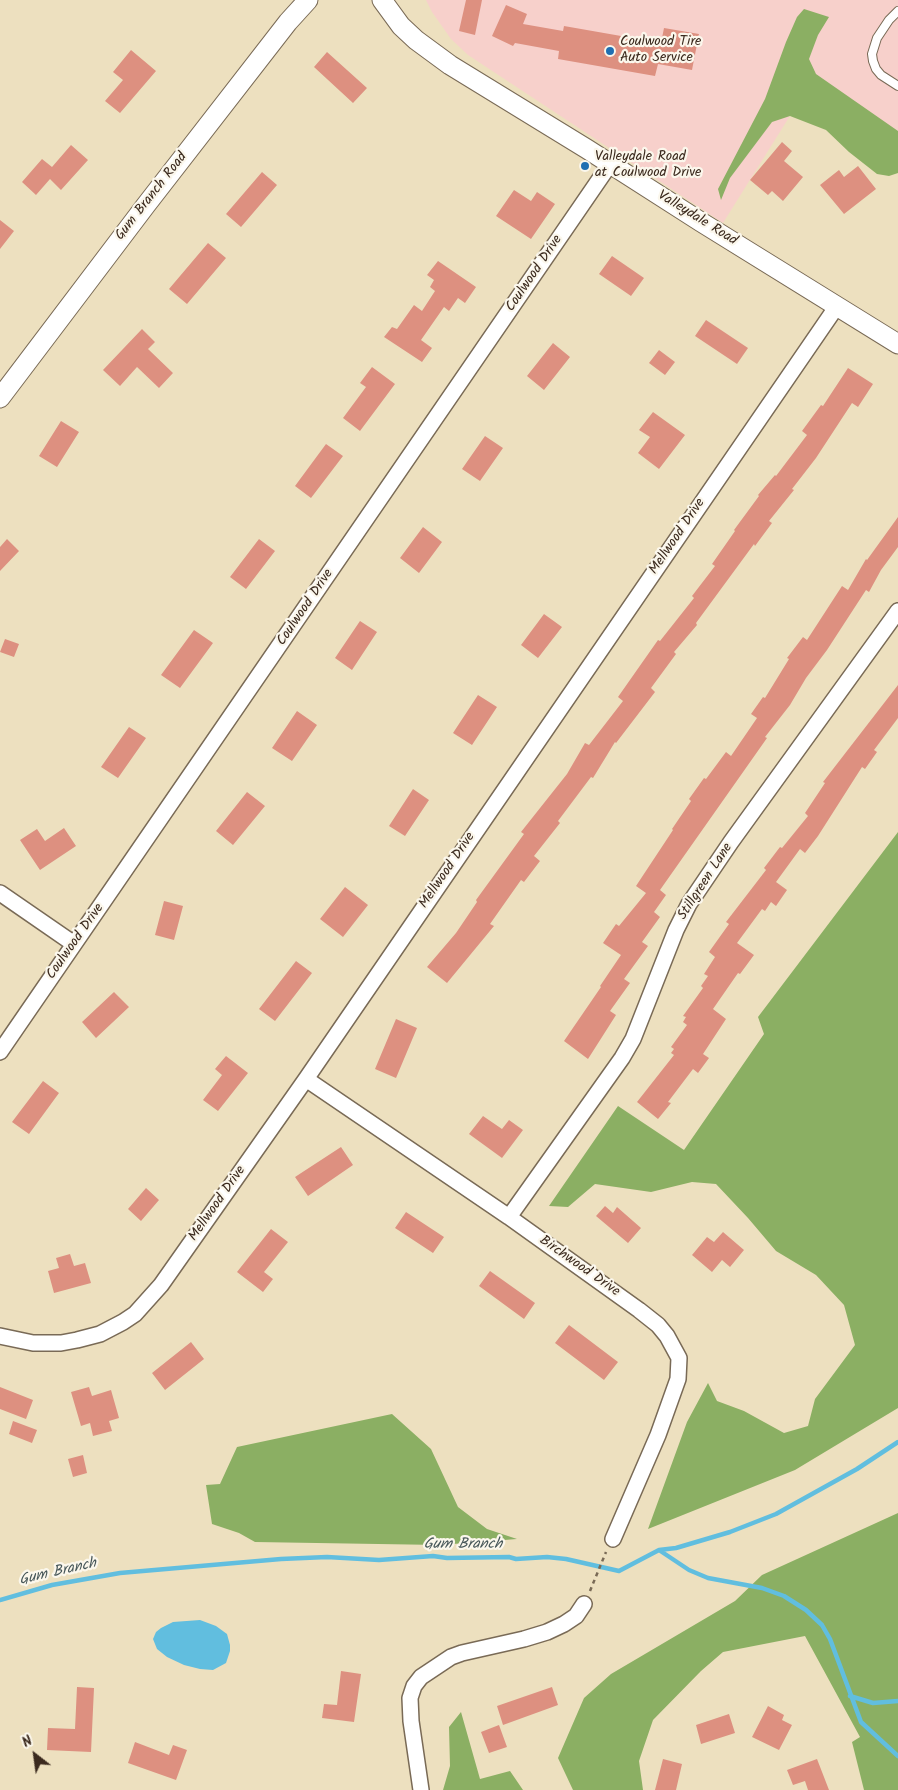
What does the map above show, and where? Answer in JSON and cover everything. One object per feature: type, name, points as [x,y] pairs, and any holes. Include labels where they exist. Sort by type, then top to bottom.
[{"type":"street","name":"Gum Branch Road","points":[[0,398],[152,197],[288,22],[308,0]]},
{"type":"street","name":"Valleydale Road","points":[[382,0],[401,26],[416,40],[450,65],[898,344]]},
{"type":"street","name":"Coulwood Drive","points":[[0,1052],[610,164]]},
{"type":"street","name":"Mellwood Drive","points":[[0,1336],[33,1343],[60,1343],[100,1334],[135,1314],[161,1285],[306,1079],[837,306]]},
{"type":"street","name":"Stillgreen Lane","points":[[509,1217],[622,1058],[633,1039],[676,930],[689,904],[731,842],[898,611]]},
{"type":"street","points":[[0,893],[74,944]]},
{"type":"street","name":"Birchwood Drive","points":[[306,1079],[509,1217],[639,1310],[658,1325],[667,1336],[679,1358],[678,1379],[667,1412],[611,1543]]},
{"type":"street","points":[[421,1790],[410,1721],[410,1698],[414,1686],[420,1677],[450,1657],[548,1632],[576,1616],[584,1604]]},
{"type":"lane","points":[[898,11],[889,20],[877,38],[872,54],[876,69],[881,75],[898,86]]},
{"type":"path","points":[[594,1581],[611,1543]]},
{"type":"shaded area","points":[[426,0],[898,0],[898,150],[803,95],[723,223],[468,55],[451,39]]},
{"type":"green space","points":[[804,9],[829,17],[818,35],[809,59],[816,74],[898,131],[898,173],[889,176],[877,174],[849,152],[826,130],[790,116],[772,122],[730,178],[721,200],[718,189],[765,99],[786,42],[797,17]]},
{"type":"green space","points":[[898,832],[898,1408],[795,1470],[648,1529],[687,1422],[708,1383],[717,1401],[744,1411],[784,1433],[808,1426],[815,1399],[855,1345],[844,1305],[816,1275],[776,1251],[716,1184],[692,1182],[651,1192],[595,1184],[568,1207],[549,1206],[618,1106],[684,1150],[764,1034],[758,1017]]},
{"type":"green space","points":[[392,1414],[431,1449],[458,1507],[487,1529],[517,1539],[440,1545],[255,1542],[239,1533],[212,1524],[206,1485],[220,1484],[237,1447]]},
{"type":"green space","points":[[898,1513],[898,1790],[864,1790],[852,1742],[860,1737],[805,1636],[723,1652],[701,1671],[653,1720],[639,1761],[643,1790],[573,1790],[558,1758],[584,1698],[611,1674],[735,1601],[762,1575]]},
{"type":"green space","points":[[461,1712],[480,1779],[510,1771],[523,1790],[443,1790],[450,1766],[449,1727]]},
{"type":"water","points":[[200,1620],[216,1626],[227,1634],[230,1651],[226,1663],[213,1670],[200,1669],[184,1665],[167,1657],[157,1649],[153,1639],[156,1632],[161,1628],[173,1622]]},
{"type":"building","points":[[466,0],[482,0],[475,35],[459,31]]},
{"type":"building","points":[[506,5],[527,14],[523,24],[563,31],[564,26],[661,43],[664,28],[699,34],[692,70],[658,64],[655,76],[558,59],[559,51],[515,43],[513,46],[492,36]]},
{"type":"building","points":[[131,50],[156,71],[120,113],[105,101],[123,80],[113,72]]},
{"type":"building","points":[[327,52],[367,88],[353,103],[314,67]]},
{"type":"building","points":[[782,142],[792,151],[784,161],[803,177],[783,201],[772,191],[768,195],[750,180]]},
{"type":"building","points":[[71,145],[88,160],[61,190],[50,179],[36,195],[22,182],[42,159],[52,167]]},
{"type":"building","points":[[858,166],[876,189],[844,214],[820,185],[839,170],[844,177]]},
{"type":"building","points":[[262,172],[277,185],[241,227],[226,214]]},
{"type":"building","points":[[514,190],[531,201],[537,192],[555,204],[531,239],[496,216]]},
{"type":"building","points":[[0,220],[14,231],[0,249]]},
{"type":"building","points":[[208,243],[226,258],[187,304],[169,289]]},
{"type":"building","points":[[612,256],[644,278],[631,296],[599,274]]},
{"type":"building","points":[[438,261],[476,287],[465,303],[458,298],[449,311],[444,307],[421,340],[432,348],[422,362],[384,337],[392,327],[397,329],[414,305],[422,311],[435,291],[430,287],[434,280],[427,275]]},
{"type":"building","points":[[706,320],[748,348],[737,364],[695,336]]},
{"type":"building","points":[[142,329],[155,342],[148,349],[173,373],[159,388],[137,367],[120,386],[103,370]]},
{"type":"building","points":[[553,343],[570,357],[544,390],[527,376]]},
{"type":"building","points":[[659,350],[675,362],[665,375],[649,363]]},
{"type":"building","points":[[372,367],[395,384],[360,431],[343,418],[366,387],[360,383]]},
{"type":"building","points":[[848,368],[873,384],[858,407],[852,403],[816,458],[792,489],[794,490],[769,521],[772,523],[755,546],[754,544],[696,623],[697,625],[674,652],[676,654],[651,688],[655,692],[615,742],[593,778],[591,777],[558,821],[560,823],[534,856],[540,861],[524,882],[521,880],[490,924],[494,926],[447,983],[427,967],[456,933],[477,902],[476,900],[524,834],[521,832],[567,774],[585,743],[589,745],[623,701],[618,697],[658,640],[660,641],[694,598],[692,596],[715,566],[712,564],[734,530],[758,495],[776,476],[807,435],[802,431],[821,405],[823,406]]},
{"type":"building","points":[[653,412],[685,435],[659,469],[638,453],[650,437],[639,430]]},
{"type":"building","points":[[61,421],[79,432],[57,467],[39,456]]},
{"type":"building","points":[[485,436],[503,448],[480,481],[462,469]]},
{"type":"building","points":[[326,444],[343,456],[311,498],[295,486]]},
{"type":"building","points":[[898,517],[898,547],[881,570],[869,592],[866,590],[827,650],[806,678],[790,705],[765,737],[767,738],[660,890],[666,895],[654,912],[660,917],[642,942],[648,946],[624,979],[630,983],[610,1011],[616,1015],[588,1059],[564,1041],[621,955],[603,943],[616,924],[619,926],[646,893],[636,886],[691,801],[689,799],[726,752],[731,756],[757,718],[751,714],[763,697],[765,698],[789,659],[787,658],[803,637],[807,640],[842,586],[848,590],[866,559]]},
{"type":"building","points":[[423,527],[442,542],[419,573],[400,558]]},
{"type":"building","points":[[7,539],[19,551],[0,571],[0,547]]},
{"type":"building","points":[[259,539],[275,551],[246,589],[230,577]]},
{"type":"building","points":[[544,614],[562,627],[538,658],[521,645]]},
{"type":"building","points":[[360,621],[377,632],[352,670],[335,658]]},
{"type":"building","points":[[194,630],[213,643],[180,688],[161,675]]},
{"type":"building","points":[[5,639],[19,644],[14,657],[0,652]]},
{"type":"building","points":[[898,685],[898,718],[874,750],[877,752],[865,769],[862,767],[805,853],[800,849],[776,882],[787,890],[776,906],[771,902],[765,911],[762,909],[737,943],[754,955],[740,974],[738,973],[713,1009],[726,1019],[703,1054],[709,1058],[698,1073],[693,1069],[668,1102],[671,1103],[658,1119],[637,1102],[674,1055],[671,1053],[674,1049],[671,1047],[687,1025],[683,1022],[686,1017],[683,1016],[703,988],[701,986],[708,976],[704,974],[715,957],[709,952],[729,924],[726,922],[766,870],[764,868],[808,816],[805,813],[825,783],[823,782]]},
{"type":"building","points":[[478,695],[497,707],[472,745],[453,733]]},
{"type":"building","points":[[297,711],[317,725],[292,761],[272,748]]},
{"type":"building","points":[[129,727],[146,738],[118,778],[101,767]]},
{"type":"building","points":[[413,789],[429,800],[405,836],[389,826]]},
{"type":"building","points":[[247,792],[265,806],[233,845],[216,831]]},
{"type":"building","points":[[64,828],[76,846],[40,870],[20,840],[37,829],[45,841]]},
{"type":"building","points":[[345,887],[368,905],[343,937],[320,919]]},
{"type":"building","points":[[164,901],[183,906],[174,940],[155,935]]},
{"type":"building","points":[[296,961],[312,973],[275,1021],[259,1009]]},
{"type":"building","points":[[114,992],[129,1007],[96,1038],[82,1022]]},
{"type":"building","points":[[396,1019],[417,1028],[396,1078],[375,1069]]},
{"type":"building","points":[[226,1056],[248,1073],[218,1111],[203,1100],[222,1075],[215,1069]]},
{"type":"building","points":[[43,1081],[59,1093],[29,1134],[12,1122]]},
{"type":"building","points":[[483,1116],[502,1129],[509,1120],[523,1130],[502,1158],[469,1134]]},
{"type":"building","points":[[341,1147],[353,1165],[308,1196],[295,1177]]},
{"type":"building","points":[[146,1188],[159,1200],[141,1221],[128,1209]]},
{"type":"building","points":[[605,1206],[613,1213],[617,1207],[641,1228],[628,1243],[596,1216]]},
{"type":"building","points":[[406,1212],[444,1237],[433,1253],[395,1228]]},
{"type":"building","points":[[271,1229],[288,1242],[264,1272],[273,1279],[263,1292],[237,1272]]},
{"type":"building","points":[[723,1232],[744,1250],[730,1267],[722,1260],[712,1272],[692,1255],[707,1237],[714,1242]]},
{"type":"building","points":[[70,1254],[74,1266],[85,1263],[91,1283],[54,1293],[48,1271],[59,1268],[56,1258]]},
{"type":"building","points":[[490,1271],[535,1303],[524,1319],[479,1286]]},
{"type":"building","points":[[569,1325],[618,1362],[604,1380],[555,1343]]},
{"type":"building","points":[[191,1342],[204,1359],[165,1390],[152,1373]]},
{"type":"building","points":[[0,1387],[33,1400],[26,1419],[0,1409]]},
{"type":"building","points":[[89,1387],[92,1396],[111,1390],[119,1418],[109,1421],[112,1431],[93,1436],[90,1423],[81,1426],[71,1392]]},
{"type":"building","points":[[13,1421],[37,1430],[32,1443],[9,1434]]},
{"type":"building","points":[[83,1455],[87,1473],[73,1477],[68,1459]]},
{"type":"building","points":[[341,1671],[361,1674],[354,1722],[322,1718],[324,1704],[337,1705]]},
{"type":"building","points":[[77,1687],[94,1688],[91,1752],[47,1750],[48,1728],[75,1729]]},
{"type":"building","points":[[552,1687],[558,1705],[503,1725],[497,1706]]},
{"type":"building","points":[[768,1706],[784,1715],[782,1720],[792,1725],[779,1750],[752,1737]]},
{"type":"building","points":[[729,1714],[735,1733],[701,1744],[696,1725]]},
{"type":"building","points":[[499,1725],[507,1747],[489,1753],[481,1732]]},
{"type":"building","points":[[135,1742],[169,1755],[173,1745],[187,1750],[176,1780],[128,1763]]},
{"type":"building","points":[[663,1759],[682,1764],[676,1790],[655,1790]]},
{"type":"building","points":[[817,1759],[829,1790],[808,1790],[805,1781],[793,1785],[787,1770]]},
{"type":"waterway","name":"Gum Branch","points":[[0,1600],[52,1585],[120,1573],[281,1559],[327,1557],[379,1560],[433,1556],[447,1558],[509,1557],[516,1559],[547,1557],[566,1559],[619,1571],[659,1550],[676,1548],[730,1532],[776,1514],[857,1469],[898,1442]]},
{"type":"waterway","points":[[659,1550],[689,1570],[708,1578],[762,1588],[784,1596],[806,1610],[822,1625],[830,1639],[861,1722],[898,1756]]},
{"type":"waterway","points":[[850,1696],[873,1703],[898,1701]]},
{"type":"place","name":"Coulwood Tire Auto Service","points":[[610,51]]},
{"type":"place","name":"Valleydale Road at Coulwood Drive","points":[[585,166]]}]
